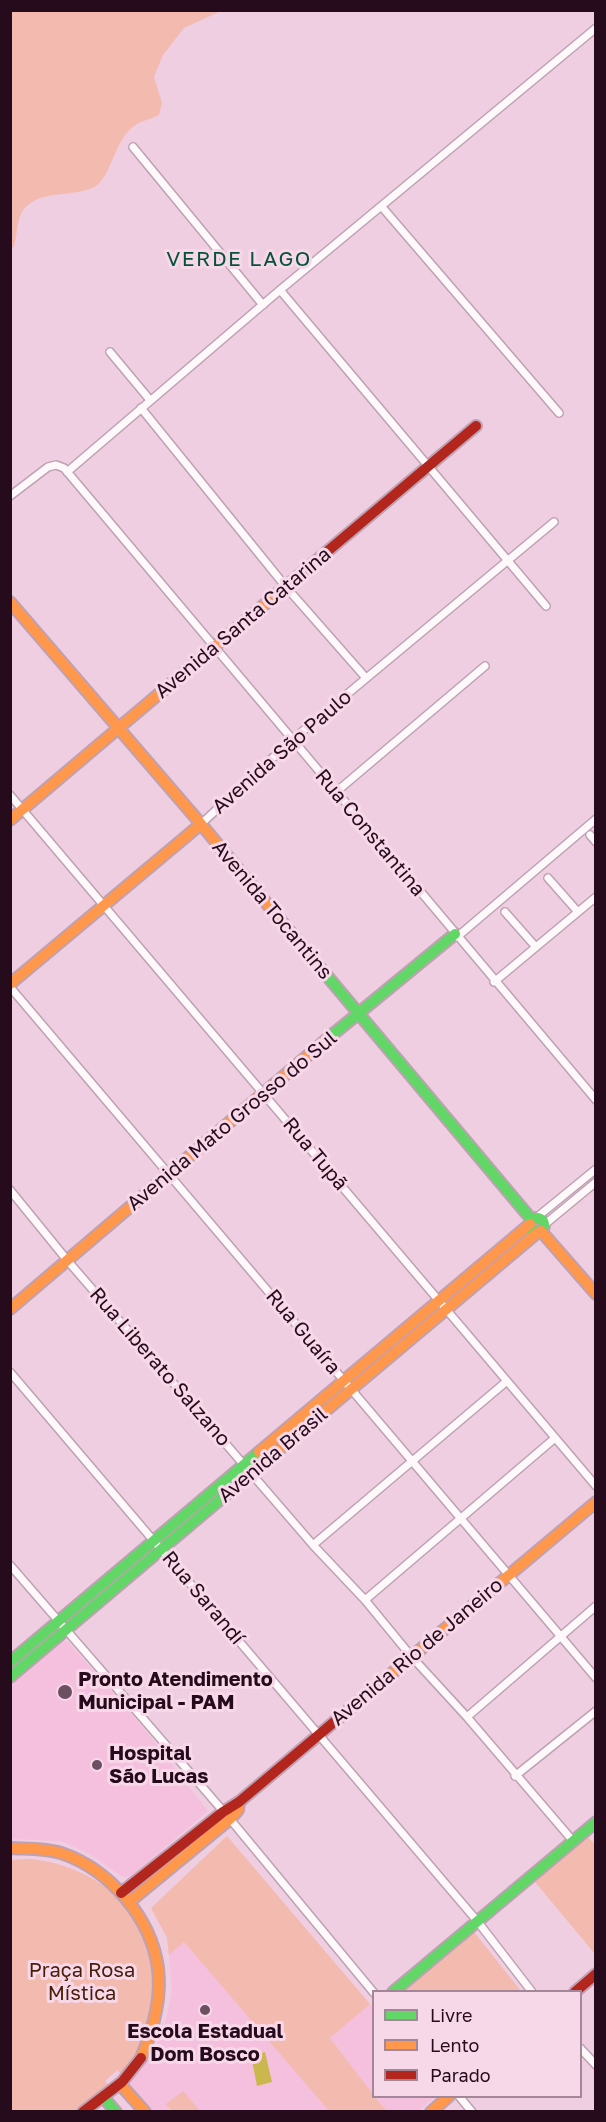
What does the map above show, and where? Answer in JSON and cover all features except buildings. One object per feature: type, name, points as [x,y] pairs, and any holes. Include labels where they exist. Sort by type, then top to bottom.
[{"type":"street","points":[[10,496],[48,467],[58,465],[67,472],[262,305],[596,28]]},
{"type":"street","points":[[133,147],[262,305]]},
{"type":"street","points":[[382,207],[559,413]]},
{"type":"street","points":[[280,290],[546,606]]},
{"type":"street","points":[[110,352],[150,400]]},
{"type":"street","points":[[141,408],[286,587],[366,678]]},
{"type":"street","name":"Avenida Santa Catarina","points":[[10,820],[477,426]]},
{"type":"street","name":"Rua Constantina","points":[[67,472],[494,982],[596,1100]]},
{"type":"street","name":"Avenida São Paulo","points":[[10,985],[201,824],[292,740],[554,522]]},
{"type":"street","name":"Avenida Tocantins","points":[[10,602],[201,824],[357,1014],[596,1294]]},
{"type":"street","points":[[336,792],[485,666]]},
{"type":"street","name":"Rua Tupã","points":[[10,795],[596,1486]]},
{"type":"street","points":[[456,935],[596,819]]},
{"type":"street","points":[[590,835],[596,842]]},
{"type":"street","points":[[548,878],[578,912]]},
{"type":"street","points":[[494,982],[596,897]]},
{"type":"street","points":[[506,912],[535,946]]},
{"type":"street","name":"Avenida Mato Grosso do Sul","points":[[10,1309],[357,1014],[456,935]]},
{"type":"street","name":"Rua Guaíra","points":[[10,985],[596,1678]]},
{"type":"street","name":"Avenida Brasil","points":[[10,1662],[158,1545],[537,1225],[596,1169]]},
{"type":"street","name":"Avenida Brasil","points":[[537,1225],[596,1182]]},
{"type":"street","name":"Rua Liberato Salzano","points":[[10,1190],[313,1545],[365,1600],[411,1656],[467,1716],[515,1776],[573,1841]]},
{"type":"street","name":"Rua Sarandí","points":[[10,1372],[478,1922],[530,1990]]},
{"type":"street","points":[[313,1545],[507,1382]]},
{"type":"street","points":[[365,1600],[555,1438]]},
{"type":"street","name":"Avenida Rio de Janeiro","points":[[226,1816],[238,1810],[240,1802],[596,1502]]},
{"type":"street","name":"Avenida Brasil","points":[[10,1677],[66,1631],[158,1545]]},
{"type":"street","points":[[10,1565],[226,1816],[372,1992]]},
{"type":"street","points":[[467,1716],[596,1606]]},
{"type":"street","points":[[515,1776],[596,1711]]},
{"type":"street","points":[[121,1893],[226,1816]]},
{"type":"street","points":[[129,1902],[226,1816]]},
{"type":"street","points":[[395,1990],[596,1822]]},
{"type":"street","points":[[10,1848],[60,1853],[89,1867],[105,1878],[129,1902],[146,1930],[157,1958],[158,1995],[153,2028],[139,2060],[120,2084],[83,2112]]},
{"type":"street","points":[[577,1990],[596,1974]]},
{"type":"street","points":[[582,2050],[596,2066]]},
{"type":"street","points":[[120,2084],[145,2112]]},
{"type":"street","points":[[104,2098],[116,2112]]},
{"type":"street","points":[[431,2112],[448,2098]]},
{"type":"street","points":[[460,2098],[472,2112]]},
{"type":"shaded area","points":[[62,1640],[68,1642],[142,1726],[208,1811],[130,1877],[121,1876],[88,1853],[61,1841],[11,1839],[11,1684]]},
{"type":"shaded area","name":"Escola Estadual Dom Bosco","points":[[184,1942],[329,2111],[154,2111],[129,2084],[149,2059],[164,2029],[172,1991],[169,1955]]},
{"type":"shaded area","points":[[370,2004],[372,2007],[372,2093],[330,2038]]},
{"type":"shaded area","points":[[265,2052],[272,2082],[257,2086],[251,2056]]},
{"type":"shaded area","points":[[377,2098],[434,2098],[417,2112],[387,2111]]},
{"type":"green space","points":[[10,11],[221,11],[184,28],[163,55],[154,77],[162,103],[159,115],[136,124],[127,132],[100,183],[78,192],[43,197],[28,205],[21,213],[14,247],[11,248]]},
{"type":"green space","points":[[227,1836],[370,2004],[330,2038],[372,2093],[372,2098],[376,2098],[387,2111],[329,2111],[184,1942],[169,1955],[167,1938],[151,1908]]},
{"type":"green space","points":[[587,1836],[595,1844],[595,1954],[535,1882]]},
{"type":"green space","name":"Praça Rosa Mística","points":[[29,1859],[71,1868],[108,1889],[136,1919],[147,1938],[154,1959],[153,1999],[140,2049],[122,2075],[117,2070],[105,2081],[111,2088],[92,2102],[73,2111],[11,2111],[10,1860]]},
{"type":"green space","points":[[474,1932],[520,1990],[404,1990]]},
{"type":"green space","points":[[183,2091],[200,2111],[172,2111],[166,2104]]},
{"type":"traffic: fast","points":[[291,933],[532,1220]]},
{"type":"traffic: fast","points":[[326,1040],[455,934]]},
{"type":"traffic: fast","points":[[534,1218],[540,1218],[544,1225],[540,1232],[534,1232],[530,1228],[530,1222],[534,1218]]},
{"type":"traffic: fast","points":[[10,1662],[259,1452]]},
{"type":"traffic: fast","points":[[10,1677],[229,1492]]},
{"type":"traffic: fast","points":[[395,1990],[596,1822]]},
{"type":"traffic: fast","points":[[104,2098],[116,2112]]},
{"type":"traffic: slow","points":[[10,820],[291,582]]},
{"type":"traffic: slow","points":[[10,602],[201,824],[291,933]]},
{"type":"traffic: slow","points":[[10,984],[201,824]]},
{"type":"traffic: slow","points":[[10,1309],[326,1040]]},
{"type":"traffic: slow","points":[[259,1452],[530,1224]]},
{"type":"traffic: slow","points":[[541,1231],[596,1294]]},
{"type":"traffic: slow","points":[[229,1492],[537,1233]]},
{"type":"traffic: slow","points":[[378,1685],[596,1502]]},
{"type":"traffic: slow","points":[[129,1902],[230,1819],[238,1810],[239,1802]]},
{"type":"traffic: slow","points":[[10,1848],[49,1850],[79,1860],[111,1883],[137,1913],[154,1949],[159,1979],[156,2014],[141,2058]]},
{"type":"traffic: slow","points":[[120,2084],[145,2112]]},
{"type":"traffic: slow","points":[[431,2112],[447,2098]]},
{"type":"traffic: jam","points":[[291,582],[476,426]]},
{"type":"traffic: jam","points":[[121,1893],[223,1812],[239,1802],[378,1685]]},
{"type":"traffic: jam","points":[[577,1990],[596,1974]]},
{"type":"traffic: jam","points":[[83,2112],[122,2082],[141,2058]]},
{"type":"place","name":"Pronto Atendimento Municipal - PAM","points":[[65,1692]]},
{"type":"place","name":"Hospital São Lucas","points":[[97,1765]]},
{"type":"place","name":"Escola Estadual Dom Bosco","points":[[205,2010]]},
{"type":"district","name":"VERDE LAGO","points":[[239,259]]}]
